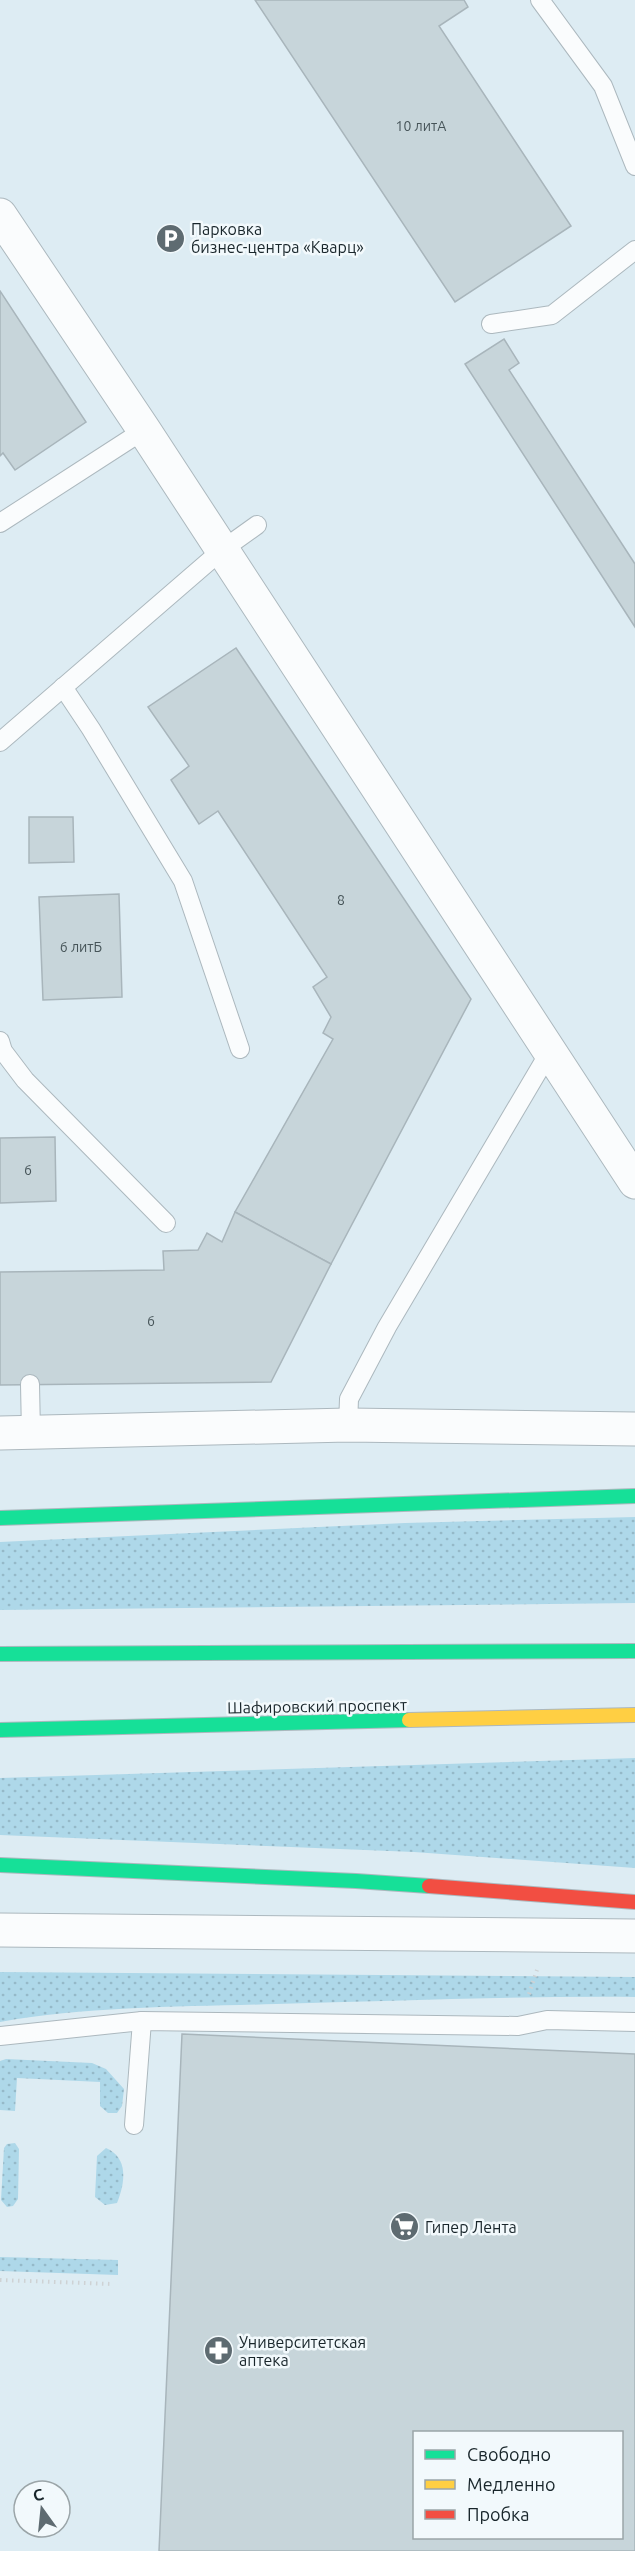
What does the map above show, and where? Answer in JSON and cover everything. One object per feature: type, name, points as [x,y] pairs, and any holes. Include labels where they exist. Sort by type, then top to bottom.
[{"type":"main road","points":[[0,1518],[635,1496]]},
{"type":"main road","points":[[0,1654],[635,1651]]},
{"type":"main road","name":"Шафировский проспект","points":[[0,1730],[635,1715]]},
{"type":"main road","points":[[0,1864],[356,1881],[635,1902]]},
{"type":"street","points":[[0,215],[144,430],[635,1182]]},
{"type":"street","points":[[16,1433],[348,1425],[635,1429]]},
{"type":"street","points":[[0,1930],[635,1936]]},
{"type":"lane","points":[[540,0],[603,86],[635,166]]},
{"type":"lane","points":[[491,324],[552,315],[635,250]]},
{"type":"lane","points":[[0,523],[144,430]]},
{"type":"lane","points":[[0,742],[222,550],[257,525]]},
{"type":"lane","points":[[63,687],[183,881],[240,1048]]},
{"type":"lane","points":[[0,1041],[3,1052],[25,1080],[166,1223]]},
{"type":"lane","points":[[348,1425],[349,1399],[371,1358],[550,1052]]},
{"type":"lane","points":[[16,1433],[30,1384]]},
{"type":"lane","points":[[0,2036],[142,2021],[518,2026],[547,2020],[635,2022]]},
{"type":"lane","points":[[134,2125],[142,2021]]},
{"type":"path","points":[[0,2280],[112,2284]]},
{"type":"shaded area","points":[[635,1517],[635,1603],[0,1610],[0,1542],[405,1523]]},
{"type":"shaded area","points":[[635,1758],[635,1868],[414,1852],[0,1835],[0,1778]]},
{"type":"shaded area","points":[[0,1972],[635,1977],[635,1997],[500,1998],[138,2008],[68,2013],[0,2022]]},
{"type":"shaded area","points":[[6,2059],[92,2063],[106,2069],[124,2089],[122,2106],[117,2113],[108,2113],[100,2106],[100,2082],[17,2078],[15,2111],[0,2110],[0,2061]]},
{"type":"shaded area","points":[[15,2143],[19,2149],[18,2199],[13,2206],[7,2207],[1,2200],[4,2148],[7,2144]]},
{"type":"shaded area","points":[[106,2148],[119,2158],[123,2179],[117,2203],[105,2205],[95,2197],[97,2156]]},
{"type":"shaded area","points":[[0,2257],[118,2260],[118,2275],[0,2271]]},
{"type":"building","points":[[255,0],[464,0],[468,7],[439,26],[571,226],[455,302]]},
{"type":"building","points":[[0,291],[86,422],[15,470],[3,453],[0,456]]},
{"type":"building","points":[[504,339],[519,363],[509,370],[635,564],[635,627],[465,364]]},
{"type":"building","points":[[236,648],[471,999],[331,1264],[235,1212],[333,1039],[323,1033],[331,1017],[313,987],[327,977],[218,811],[199,824],[171,780],[189,766],[148,707]]},
{"type":"building","points":[[29,817],[73,817],[74,862],[29,863]]},
{"type":"building","points":[[119,894],[122,997],[43,1000],[39,897]]},
{"type":"building","points":[[55,1137],[56,1201],[0,1203],[0,1138]]},
{"type":"building","points":[[235,1212],[331,1264],[271,1382],[0,1385],[0,1272],[164,1270],[163,1251],[198,1250],[207,1233],[222,1242]]},
{"type":"building","name":"Гипер Лента","points":[[182,2034],[635,2054],[635,2551],[159,2551]]},
{"type":"traffic: fast","points":[[0,1518],[635,1496]]},
{"type":"traffic: fast","points":[[0,1654],[635,1651]]},
{"type":"traffic: fast","points":[[0,1730],[409,1720]]},
{"type":"traffic: fast","points":[[0,1865],[429,1886]]},
{"type":"traffic: slow","points":[[409,1720],[635,1715]]},
{"type":"traffic: jam","points":[[429,1886],[635,1902]]},
{"type":"place","name":"Парковка бизнес-центра «Кварц»","points":[[170,238]]},
{"type":"place","name":"Гипер Лента","points":[[404,2227]]},
{"type":"place","name":"Университетская аптека","points":[[218,2351]]}]
